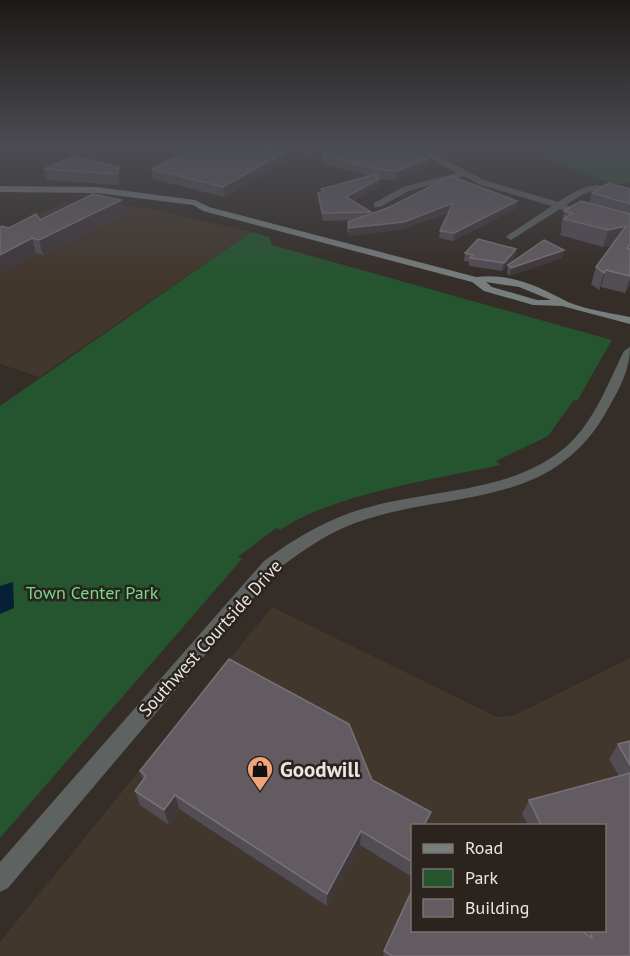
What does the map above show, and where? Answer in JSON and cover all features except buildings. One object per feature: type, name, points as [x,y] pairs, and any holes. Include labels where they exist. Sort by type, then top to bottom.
[{"type":"main road","points":[[61,191],[113,192],[195,203],[206,208],[476,280],[488,289],[527,300],[562,303],[630,321]]},
{"type":"main road","points":[[0,196],[72,197],[186,210],[206,208]]},
{"type":"street","points":[[377,205],[403,191]]},
{"type":"street","points":[[513,191],[600,218]]},
{"type":"street","points":[[511,237],[582,191]]},
{"type":"street","points":[[613,191],[630,195]]},
{"type":"street","name":"Southwest Courtside Drive","points":[[0,880],[270,566],[309,537],[347,519],[372,511],[507,483],[549,466],[580,441],[630,351]]},
{"type":"shaded area","points":[[66,201],[148,208],[251,232],[39,377],[0,364],[0,233]]},
{"type":"shaded area","points":[[272,607],[497,717],[513,716],[630,658],[630,956],[0,956],[0,942]]},
{"type":"green space","name":"Town Center Park","points":[[251,232],[269,237],[272,245],[612,340],[577,401],[574,400],[548,436],[496,461],[500,465],[386,489],[327,507],[302,517],[280,530],[276,528],[238,557],[242,559],[0,838],[0,406]]},
{"type":"water","points":[[13,582],[14,608],[0,614],[0,586]]},
{"type":"place","name":"Goodwill","points":[[260,792]]}]
